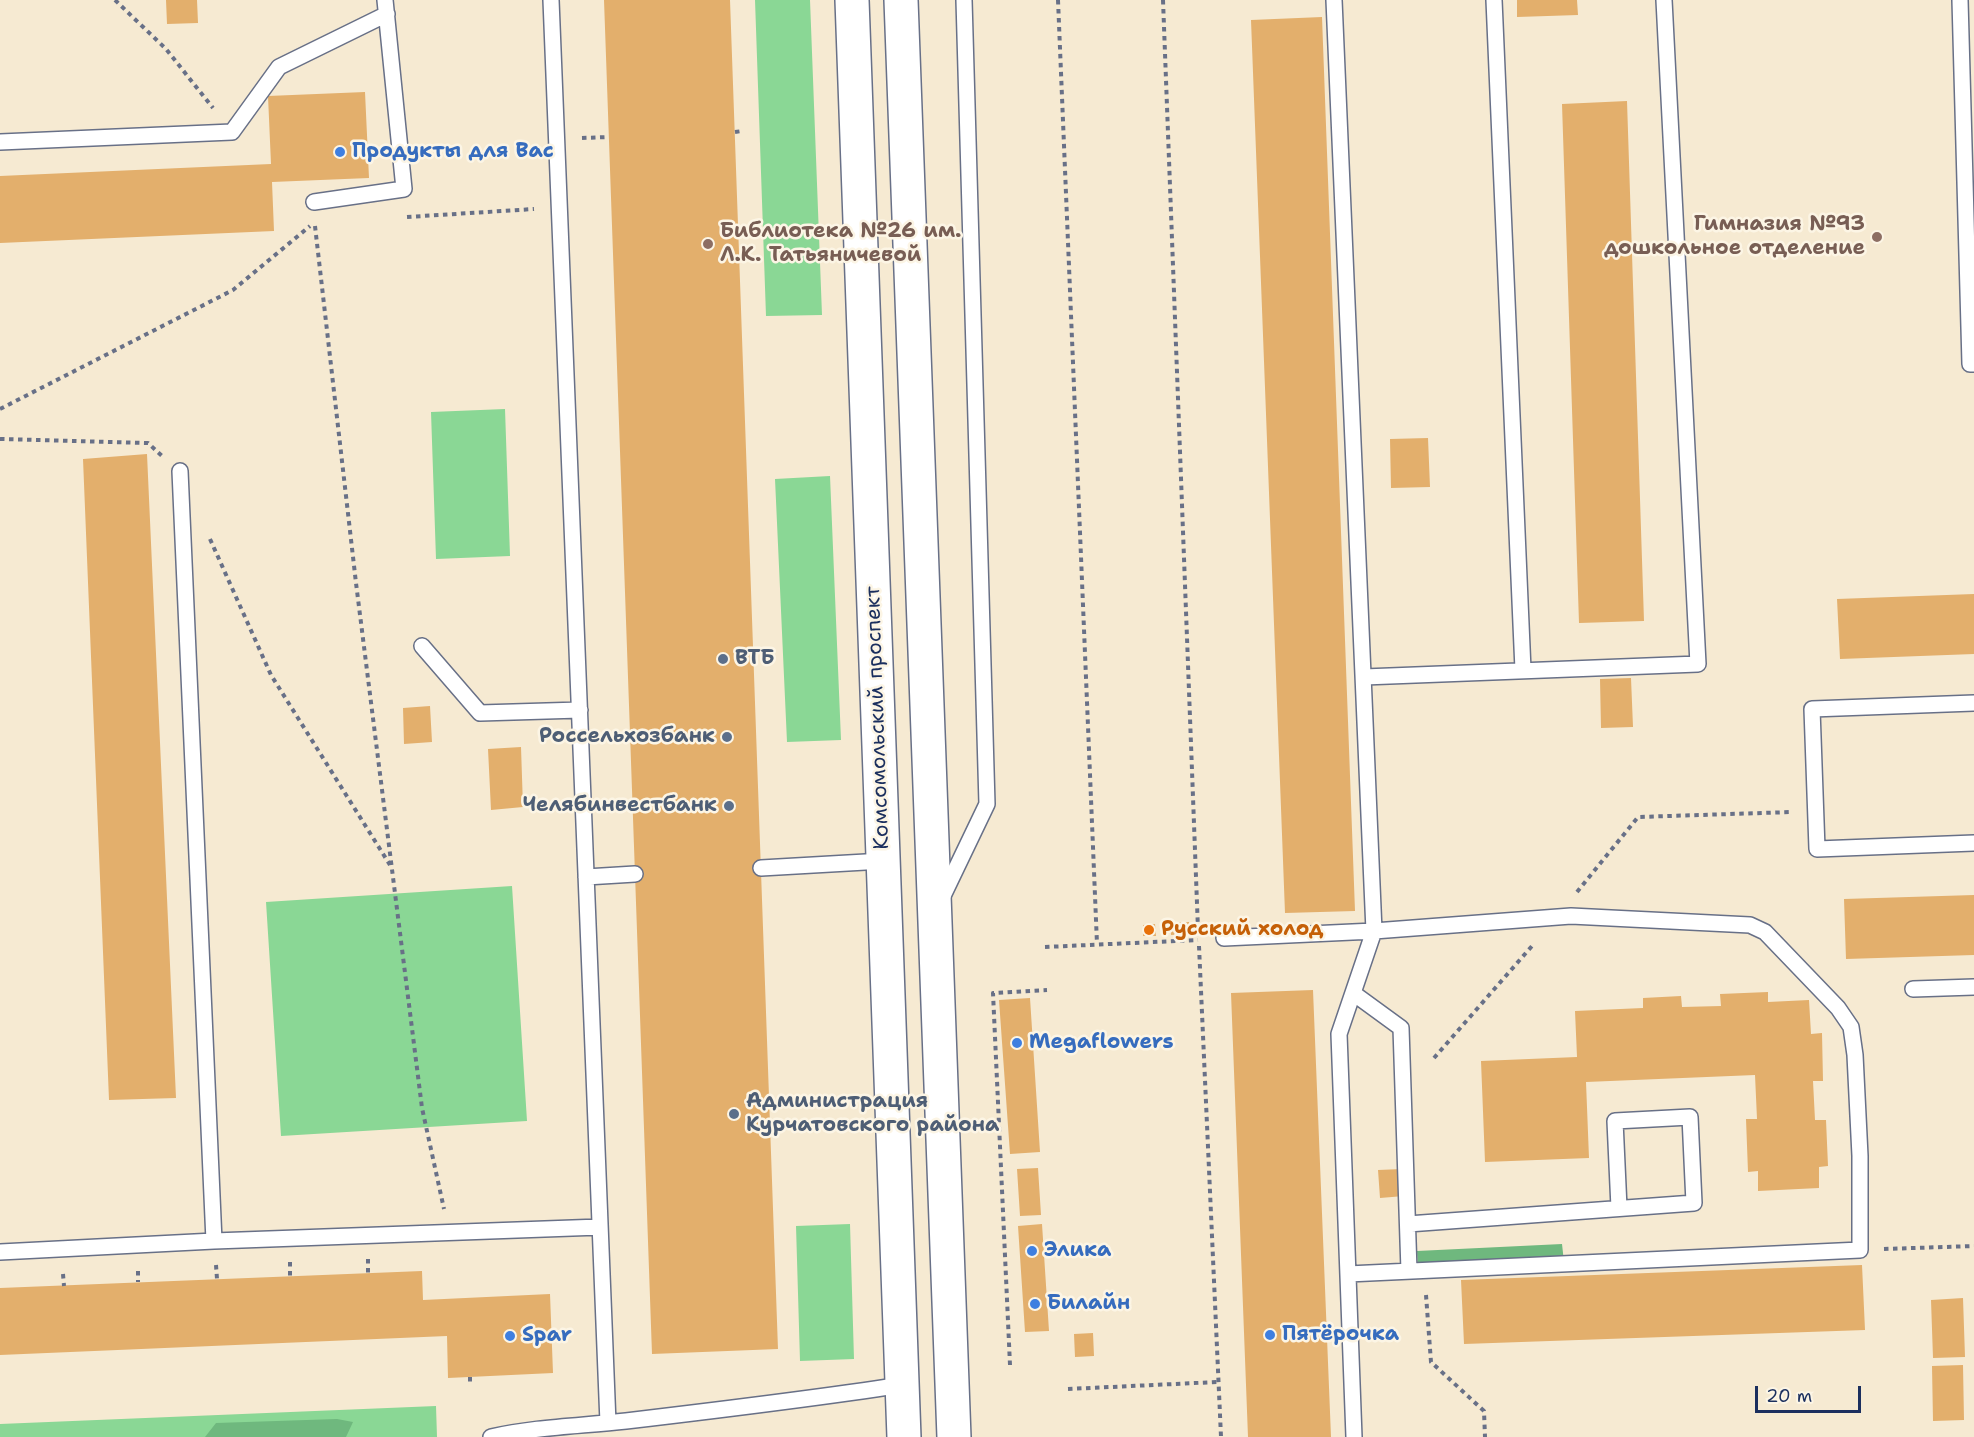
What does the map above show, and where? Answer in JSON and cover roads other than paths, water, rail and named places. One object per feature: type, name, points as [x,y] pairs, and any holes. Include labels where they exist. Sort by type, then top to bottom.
[{"type":"main road","name":"Комсомольский проспект","points":[[852,0],[904,1437]]},
{"type":"main road","points":[[902,0],[954,1437]]},
{"type":"lane","points":[[551,0],[608,1423]]},
{"type":"lane","points":[[935,913],[987,804],[964,0]]},
{"type":"lane","points":[[1334,0],[1374,931],[1339,1034],[1354,1437]]},
{"type":"lane","points":[[1494,0],[1523,670]]},
{"type":"lane","points":[[1364,677],[1698,664],[1665,0]]},
{"type":"lane","points":[[1960,0],[1970,364],[1974,364]]},
{"type":"lane","points":[[0,142],[232,132],[279,67],[386,7],[404,189],[314,202]]},
{"type":"lane","points":[[180,471],[214,1241]]},
{"type":"lane","points":[[422,646],[480,713],[580,710]]},
{"type":"lane","points":[[1974,703],[1812,709],[1817,849],[1974,843]]},
{"type":"lane","points":[[761,868],[883,861]]},
{"type":"lane","points":[[586,877],[635,874]]},
{"type":"lane","points":[[1224,938],[1374,931],[1571,916],[1750,925],[1765,932],[1838,1008],[1851,1027],[1855,1055],[1860,1156],[1860,1250],[1348,1274]]},
{"type":"lane","points":[[1913,989],[1974,987]]},
{"type":"lane","points":[[1353,993],[1401,1028],[1407,1224],[1416,1270]]},
{"type":"lane","points":[[1407,1224],[1694,1203],[1690,1117],[1615,1121],[1619,1208]]},
{"type":"lane","points":[[0,1252],[214,1241],[600,1227]]},
{"type":"lane","points":[[491,1437],[795,1401],[902,1385]]},
{"type":"place","name":"Продукты для Вас","points":[[340,152]]},
{"type":"place","name":"Гимназия №93 дошкольное отделение","points":[[1877,237]]},
{"type":"place","name":"Библиотека №26 им. Л.К. Татьяничевой","points":[[708,244]]},
{"type":"place","name":"ВТБ","points":[[723,659]]},
{"type":"place","name":"Россельхозбанк","points":[[727,737]]},
{"type":"place","name":"Челябинвестбанк","points":[[729,806]]},
{"type":"place","name":"Русский холод","points":[[1149,930]]},
{"type":"place","name":"Megaflowers","points":[[1017,1043]]},
{"type":"place","name":"Администрация Курчатовского района","points":[[734,1114]]},
{"type":"place","name":"Элика","points":[[1032,1251]]},
{"type":"place","name":"Билайн","points":[[1035,1304]]},
{"type":"place","name":"Пятёрочка","points":[[1270,1335]]},
{"type":"place","name":"Spar","points":[[510,1336]]}]
